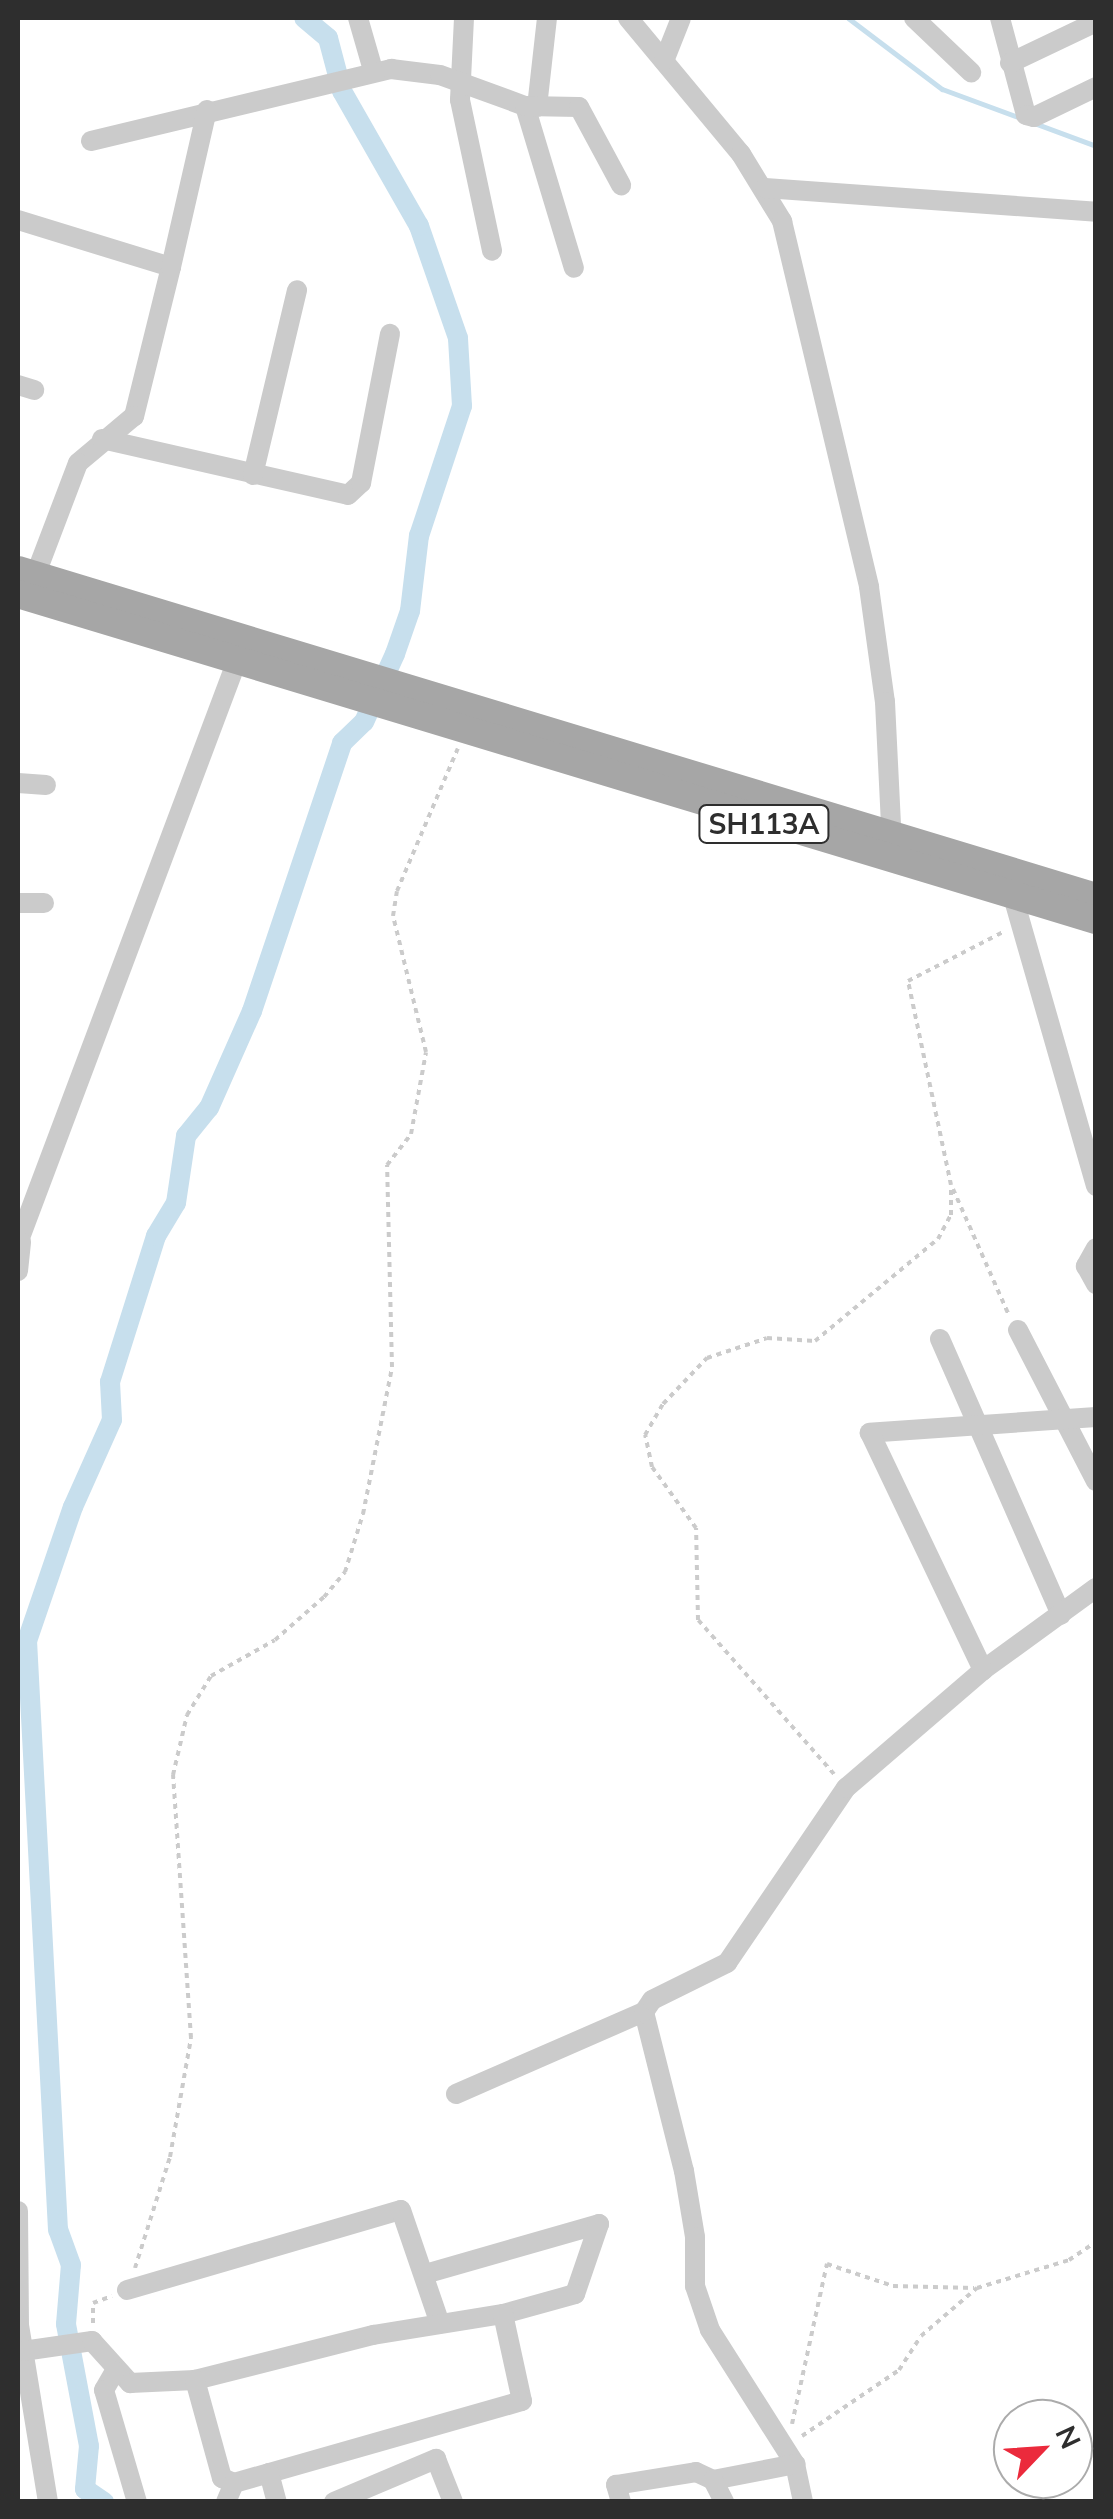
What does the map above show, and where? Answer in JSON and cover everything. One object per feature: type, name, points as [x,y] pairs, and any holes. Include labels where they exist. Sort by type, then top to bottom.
[{"type":"main road","name":"SH113A","points":[[24,584],[892,851]]},
{"type":"main road","name":"SH113A","points":[[436,709],[466,730],[1010,884],[1096,920]]},
{"type":"main road","name":"SH113A","points":[[1010,884],[1096,896]]},
{"type":"street","points":[[356,74],[358,18]]},
{"type":"street","points":[[464,18],[459,82],[492,251]]},
{"type":"street","points":[[548,18],[531,107],[574,268]]},
{"type":"street","points":[[628,18],[766,188],[782,222],[869,587],[892,851]]},
{"type":"street","points":[[664,62],[681,18]]},
{"type":"street","points":[[914,18],[972,72]]},
{"type":"street","points":[[1000,18],[1020,104],[1034,117],[1096,87]]},
{"type":"street","points":[[1010,63],[1096,22]]},
{"type":"street","points":[[91,141],[356,74],[459,82],[531,107],[578,108],[621,185]]},
{"type":"street","points":[[24,584],[78,462],[134,416],[207,110]]},
{"type":"street","points":[[766,188],[1096,212]]},
{"type":"street","points":[[18,220],[171,267]]},
{"type":"street","points":[[253,476],[297,290]]},
{"type":"street","points":[[102,439],[338,496],[357,490],[390,334]]},
{"type":"street","points":[[18,1271],[19,1243],[241,650]]},
{"type":"street","points":[[18,783],[46,784]]},
{"type":"street","points":[[1010,884],[1016,925],[1096,1186]]},
{"type":"street","points":[[18,904],[44,903]]},
{"type":"street","points":[[1096,1248],[1086,1266],[1096,1284]]},
{"type":"street","points":[[1018,1330],[1096,1480]]},
{"type":"street","points":[[940,1339],[1061,1615]]},
{"type":"street","points":[[984,1670],[870,1433],[1096,1417]]},
{"type":"street","points":[[456,2094],[644,2012],[652,2000],[727,1963],[846,1788],[984,1670],[1096,1588]]},
{"type":"street","points":[[644,2012],[687,2188],[694,2286],[710,2330],[790,2456],[803,2502]]},
{"type":"street","points":[[127,2290],[390,2210],[407,2218],[440,2324]]},
{"type":"street","points":[[18,2211],[18,2309],[48,2502]]},
{"type":"street","points":[[23,2351],[92,2341],[115,2372],[130,2382],[194,2380],[372,2334],[504,2314],[574,2294],[600,2224],[424,2274]]},
{"type":"street","points":[[194,2380],[222,2478],[230,2492],[269,2473],[522,2401],[504,2314]]},
{"type":"street","points":[[115,2372],[104,2390],[137,2502]]},
{"type":"street","points":[[713,2480],[790,2456]]},
{"type":"street","points":[[334,2502],[436,2459],[454,2502]]},
{"type":"street","points":[[621,2502],[616,2485],[696,2472],[713,2480],[724,2502]]},
{"type":"street","points":[[269,2473],[277,2502]]},
{"type":"path","points":[[92,2341],[93,2303],[127,2290],[170,2157],[191,2038],[173,1775],[188,1714],[211,1676],[274,1640],[324,1597],[345,1572],[364,1514],[392,1367],[387,1164],[411,1134],[426,1052],[393,916],[397,891],[466,730]]},
{"type":"path","points":[[1016,925],[908,980],[952,1185],[1018,1330]]},
{"type":"path","points":[[846,1788],[698,1620],[696,1528],[652,1467],[645,1436],[663,1404],[707,1358],[767,1338],[814,1341],[938,1239],[951,1215],[952,1185]]},
{"type":"path","points":[[790,2456],[827,2264],[893,2286],[977,2288],[1069,2260],[1096,2242]]},
{"type":"path","points":[[790,2456],[898,2370],[921,2336],[977,2288]]},
{"type":"waterway","points":[[104,2502],[85,2489],[89,2446],[66,2324],[71,2265],[58,2230],[27,1641],[73,1507],[112,1420],[110,1382],[156,1236],[176,1203],[186,1136],[209,1108],[252,1011],[342,743],[364,722],[395,654],[410,611],[419,536],[462,406],[458,338],[419,226],[342,91],[328,38],[304,18]]},
{"type":"waterway","points":[[848,18],[942,89],[1096,146]]}]
